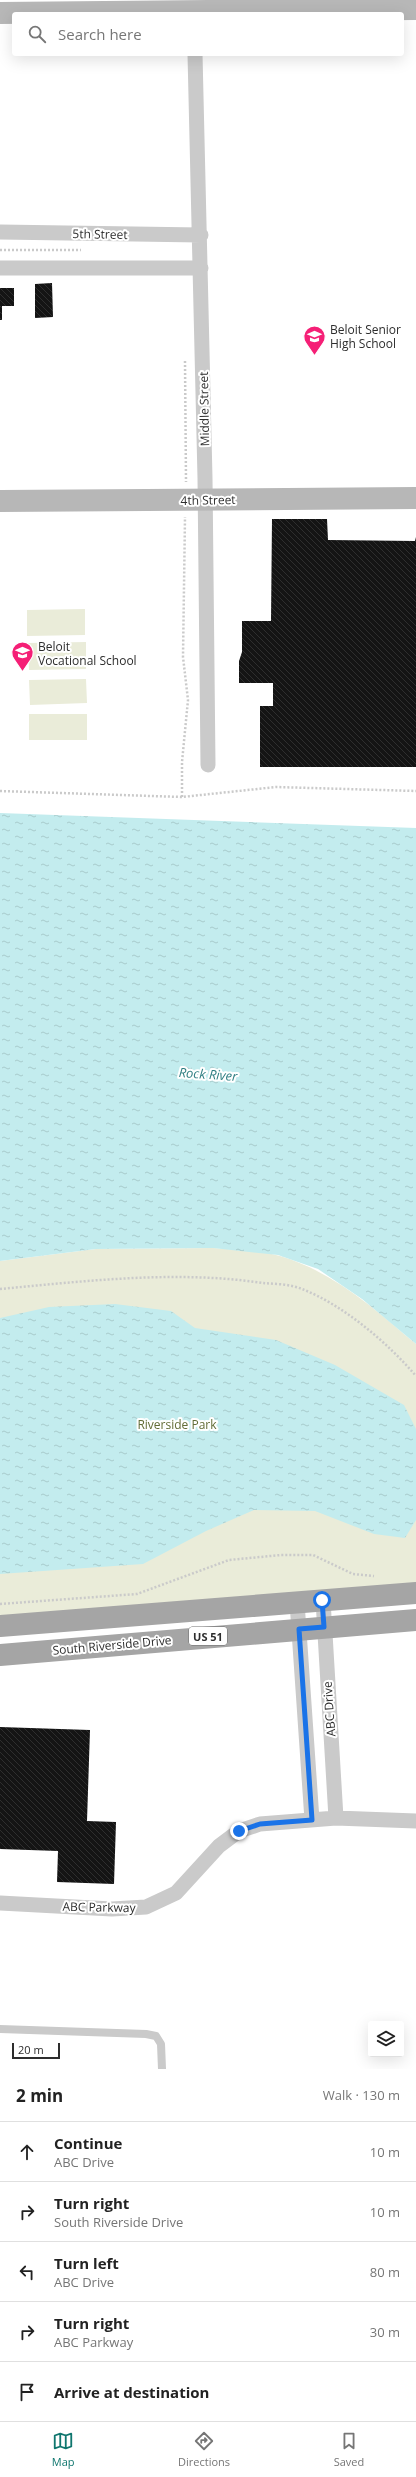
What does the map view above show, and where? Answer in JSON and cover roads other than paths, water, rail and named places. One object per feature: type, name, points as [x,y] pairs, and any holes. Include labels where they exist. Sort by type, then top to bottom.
[{"type":"main road","name":"US 51","points":[[0,1626],[416,1593]]},
{"type":"main road","name":"South Riverside Drive","points":[[0,1655],[416,1620]]},
{"type":"street","points":[[39,12],[194,8],[416,9]]},
{"type":"street","points":[[0,13],[12,13]]},
{"type":"street","name":"Middle Street","points":[[195,56],[201,235],[206,500],[208,765]]},
{"type":"street","name":"5th Street","points":[[0,232],[201,235]]},
{"type":"street","points":[[0,268],[201,268]]},
{"type":"street","name":"4th Street","points":[[0,501],[416,498]]},
{"type":"street","name":"ABC Drive","points":[[322,1600],[336,1818]]},
{"type":"street","name":"ABC Drive","points":[[297,1602],[312,1820]]},
{"type":"street","points":[[312,1820],[336,1818],[416,1821]]},
{"type":"street","name":"ABC Parkway","points":[[0,1903],[112,1909],[146,1907],[176,1893],[219,1846],[239,1831],[260,1824],[312,1820]]},
{"type":"lane","points":[[0,2029],[146,2034],[156,2036],[161,2044],[162,2069]]},
{"type":"water","name":"Rock River","points":[[0,813],[416,828],[416,1344],[362,1299],[318,1269],[278,1255],[213,1248],[96,1249],[0,1261]]},
{"type":"water","name":"Riverside Park","points":[[115,1304],[171,1311],[195,1328],[276,1340],[335,1365],[404,1405],[416,1429],[416,1520],[405,1538],[374,1534],[315,1511],[254,1510],[206,1531],[143,1564],[0,1574],[0,1318],[49,1307]]},
{"type":"place","name":"Beloit Senior High School","points":[[315,356]]},
{"type":"place","name":"Beloit Vocational School","points":[[22,672]]}]
